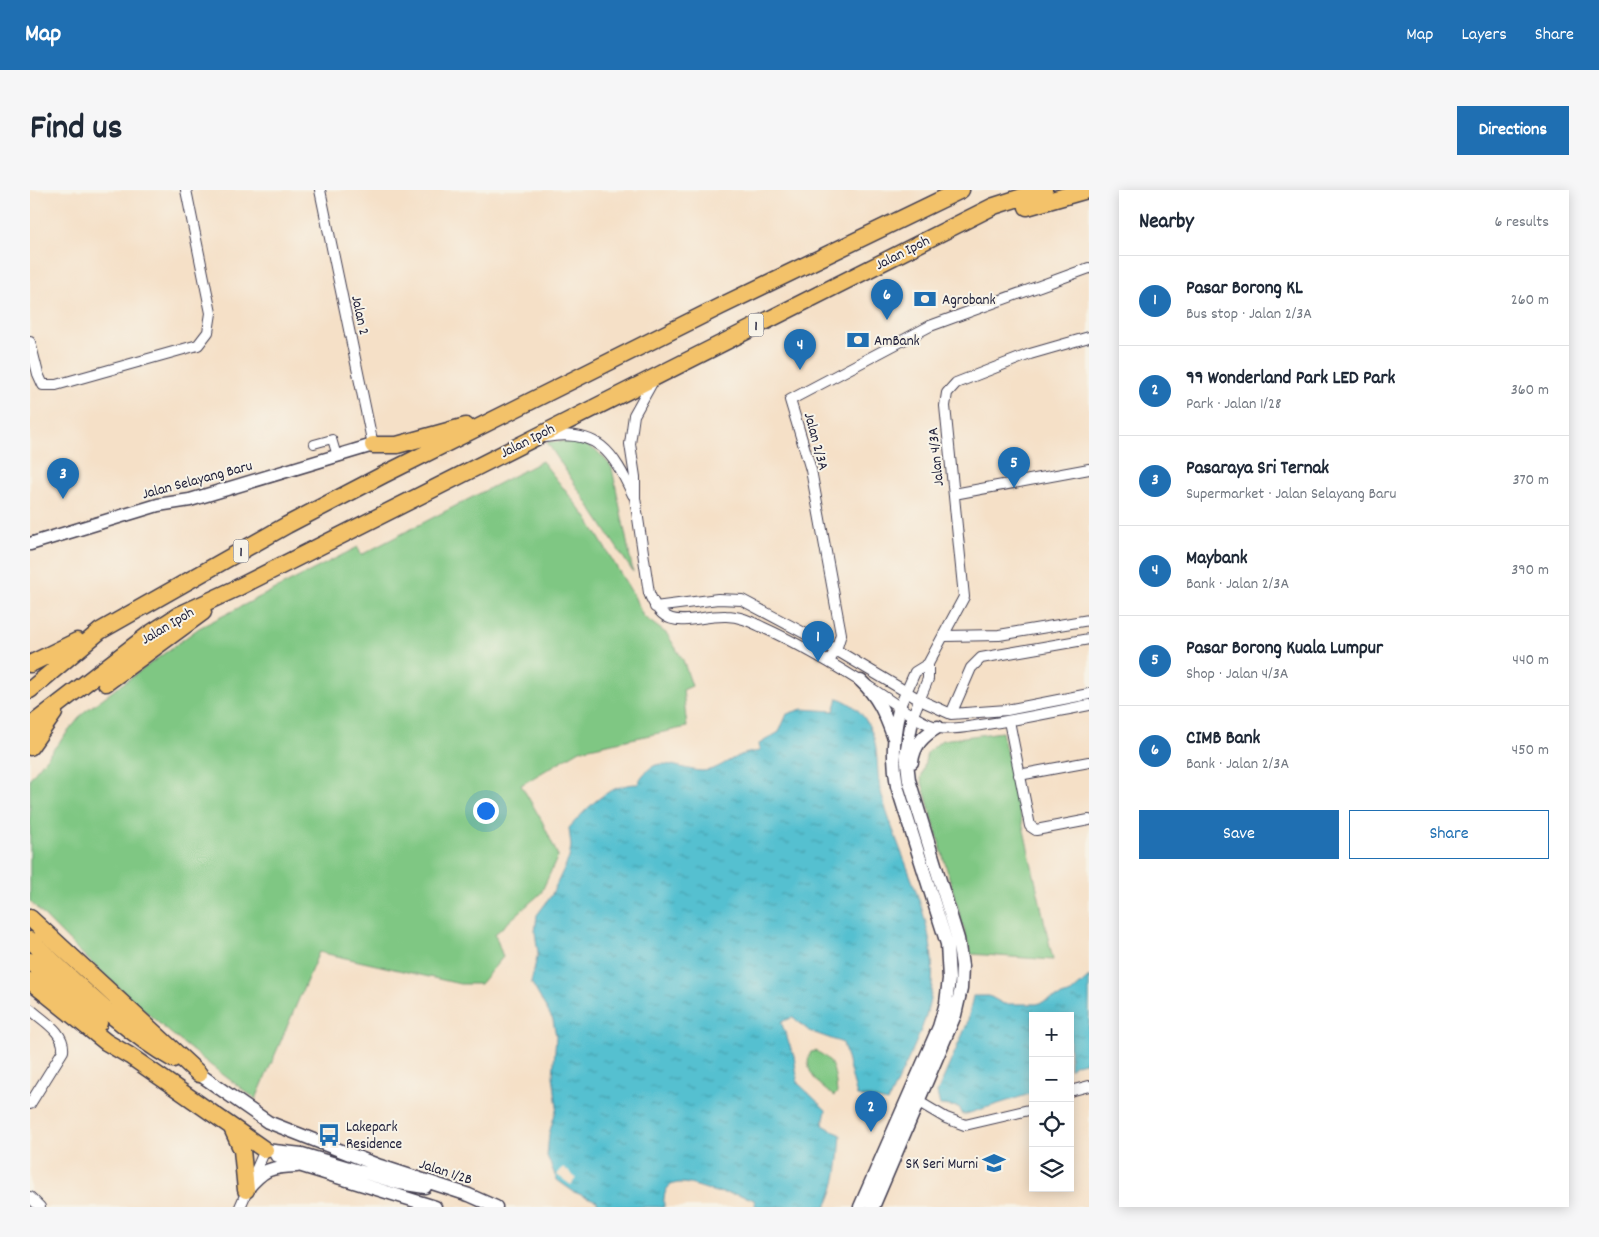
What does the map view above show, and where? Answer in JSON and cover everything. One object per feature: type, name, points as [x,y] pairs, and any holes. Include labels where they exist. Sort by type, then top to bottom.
[{"type":"highway","name":"Jalan Ipoh","points":[[30,690],[100,631],[287,525],[383,474],[961,190]]},
{"type":"highway","name":"Jalan Ipoh","points":[[30,726],[148,634],[179,615],[235,589],[994,206],[1044,190]]},
{"type":"highway","points":[[994,206],[1026,207],[1087,190]]},
{"type":"highway","points":[[373,445],[397,445],[495,419]]},
{"type":"highway","points":[[373,445],[390,451],[393,454],[390,464],[383,474]]},
{"type":"highway","points":[[106,683],[235,589]]},
{"type":"highway","points":[[30,664],[100,631]]},
{"type":"highway","points":[[30,683],[69,656]]},
{"type":"highway","points":[[30,747],[65,700]]},
{"type":"highway","points":[[30,918],[199,1074]]},
{"type":"highway","points":[[30,940],[52,970],[130,1056]]},
{"type":"highway","points":[[30,961],[52,970],[97,1001],[156,1049],[199,1074]]},
{"type":"highway","points":[[30,981],[106,1042],[130,1056],[265,1150]]},
{"type":"highway","points":[[232,1128],[242,1150],[246,1190]]},
{"type":"street","points":[[30,342],[38,374],[43,385],[56,385],[198,345],[208,332],[211,314],[186,190]]},
{"type":"street","name":"Jalan 2","points":[[320,190],[373,445]]},
{"type":"street","name":"Jalan 2/3A","points":[[829,661],[836,650],[841,634],[811,470],[790,400],[930,326],[1089,268]]},
{"type":"street","name":"Jalan 4/3A","points":[[900,706],[915,672],[928,664],[945,636],[964,597],[945,406],[947,393],[956,383],[1008,362],[1089,337]]},
{"type":"street","points":[[658,374],[641,400],[634,415],[631,431],[635,498],[650,593],[655,607],[662,615],[675,620],[688,621],[725,616],[742,618],[829,661],[913,715],[938,727],[950,729],[1009,721],[1089,705]]},
{"type":"street","points":[[520,444],[566,435],[596,442],[608,450],[619,465],[635,498]]},
{"type":"street","points":[[314,444],[332,439],[337,456]]},
{"type":"street","name":"Jalan Selayang Baru","points":[[30,544],[158,505],[190,500],[373,445]]},
{"type":"street","points":[[954,494],[1089,468]]},
{"type":"street","points":[[655,607],[718,599],[742,600],[836,650],[920,700],[951,714],[1007,710],[1089,694]]},
{"type":"street","points":[[945,636],[999,635],[1089,620]]},
{"type":"street","points":[[951,714],[971,668],[981,658],[1089,639]]},
{"type":"street","name":"Jalan 4/3A","points":[[913,715],[928,679],[928,664]]},
{"type":"street","points":[[860,681],[874,695],[884,709],[893,736]]},
{"type":"street","points":[[860,1207],[939,1027],[946,1003],[949,979],[947,944],[897,786],[893,760],[893,736],[900,706]]},
{"type":"street","points":[[873,1207],[955,1015],[961,989],[962,966],[958,939],[909,780],[906,754],[913,715]]},
{"type":"street","points":[[1009,721],[1030,826],[1036,830],[1089,820]]},
{"type":"street","points":[[909,780],[913,750],[924,737],[938,727]]},
{"type":"street","points":[[1019,775],[1089,762]]},
{"type":"street","points":[[30,1009],[61,1036],[64,1042],[63,1051],[30,1104]]},
{"type":"street","name":"Jalan 1/2B","points":[[199,1074],[268,1122],[380,1166],[469,1195],[496,1207]]},
{"type":"street","points":[[1074,1090],[1089,1086]]},
{"type":"street","points":[[919,1102],[946,1118],[965,1125],[1029,1110]]},
{"type":"street","points":[[265,1150],[302,1154],[417,1187],[440,1186]]},
{"type":"street","points":[[265,1150],[302,1166],[435,1207]]},
{"type":"street","points":[[240,1207],[265,1150]]},
{"type":"street","points":[[246,1190],[262,1172],[280,1167],[302,1166]]},
{"type":"street","points":[[398,1196],[407,1207]]},
{"type":"street","points":[[30,1197],[40,1207]]},
{"type":"green space","points":[[547,442],[576,443],[592,448],[612,468],[633,572]]},
{"type":"green space","points":[[542,461],[587,518],[634,596],[643,616],[667,634],[683,660],[692,686],[683,690],[687,727],[580,750],[521,785],[542,821],[558,856],[541,893],[495,934],[503,957],[480,984],[460,984],[319,952],[256,1099],[196,1054],[138,1006],[83,955],[30,901],[30,778],[84,712],[199,628],[358,547],[361,555]]},
{"type":"green space","points":[[1002,732],[1053,960],[971,954],[921,779],[927,753],[942,740]]},
{"type":"green space","points":[[815,1051],[827,1058],[833,1068],[837,1093],[834,1096],[818,1083],[810,1071],[808,1065],[809,1058],[811,1052]]},
{"type":"water","points":[[838,698],[849,703],[857,710],[864,718],[873,735],[880,788],[895,836],[914,885],[929,935],[932,960],[930,1000],[921,1030],[908,1060],[888,1102],[857,1096],[843,1043],[809,1031],[793,1017],[781,1022],[794,1056],[798,1083],[826,1110],[823,1125],[841,1135],[839,1163],[826,1207],[756,1207],[754,1200],[745,1196],[716,1192],[682,1183],[674,1184],[668,1188],[664,1207],[598,1207],[597,1201],[574,1192],[557,1180],[547,1156],[549,1134],[557,1107],[553,1076],[556,1036],[553,1020],[531,982],[538,953],[535,932],[537,915],[551,896],[569,858],[571,846],[569,828],[599,798],[617,788],[638,784],[645,773],[653,766],[666,764],[696,771],[707,771],[741,755],[760,751],[759,744],[779,732],[787,714],[802,709],[834,711]]},
{"type":"water","points":[[1089,977],[1089,1061],[1074,1066],[1074,1012],[1029,1012],[1029,1094],[963,1115],[959,1107],[940,1105],[937,1093],[967,1024],[973,996],[989,996],[1004,1004],[1037,1004],[1071,993]]},
{"type":"pier","points":[[563,1167],[576,1178],[571,1185],[557,1175]]},
{"type":"place","name":"Agrobank","points":[[925,299]]},
{"type":"place","name":"CIMB Bank","points":[[887,320]]},
{"type":"place","name":"AmBank","points":[[858,340]]},
{"type":"place","name":"Maybank","points":[[800,370]]},
{"type":"place","name":"Pasar Borong Kuala Lumpur","points":[[1014,488]]},
{"type":"place","name":"Pasaraya Sri Ternak","points":[[63,499]]},
{"type":"place","name":"Pasar Borong KL","points":[[818,662]]},
{"type":"place","name":"99 Wonderland Park LED Park","points":[[871,1132]]},
{"type":"place","name":"Lakepark Residence","points":[[329,1135]]},
{"type":"place","name":"SK Seri Murni","points":[[994,1163]]}]
